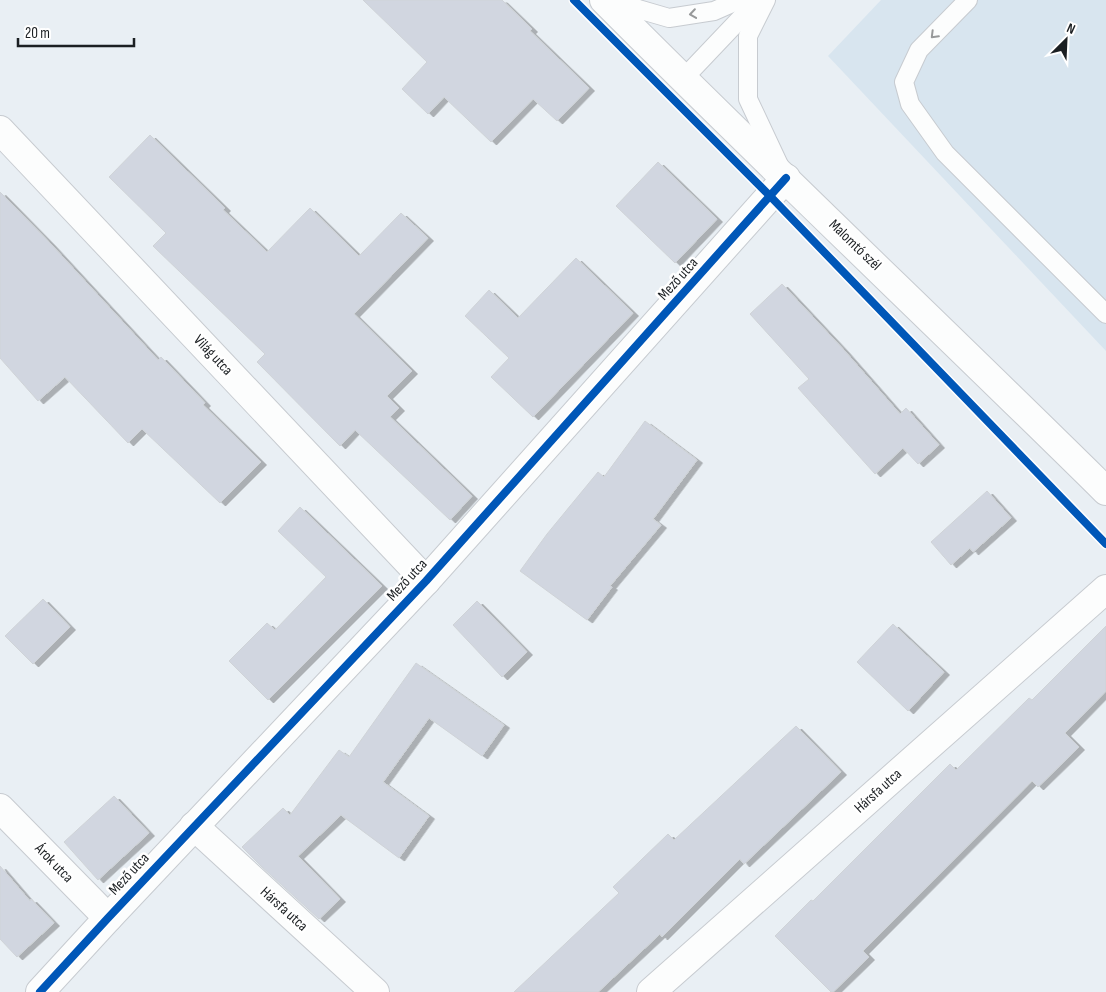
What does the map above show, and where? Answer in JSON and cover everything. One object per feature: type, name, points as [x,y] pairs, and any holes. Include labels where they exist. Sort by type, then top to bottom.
[{"type":"street","name":"Malomtó szél","points":[[604,0],[682,79],[1106,491]]},
{"type":"street","name":"Világ utca","points":[[0,130],[426,580]]},
{"type":"street","name":"Mező utca","points":[[40,992],[426,580],[786,178]]},
{"type":"street","name":"Hársfa utca","points":[[651,992],[1106,589]]},
{"type":"street","name":"Árok utca","points":[[0,808],[108,918]]},
{"type":"street","name":"Hársfa utca","points":[[194,826],[375,992]]},
{"type":"lane","points":[[621,0],[638,9],[669,18],[714,11],[739,0]]},
{"type":"lane","points":[[682,79],[758,0]]},
{"type":"lane","points":[[766,0],[748,36],[748,99],[786,178]]},
{"type":"lane","points":[[968,0],[919,50],[904,82],[910,104],[945,154],[1106,314]]},
{"type":"shaded area","points":[[881,0],[1106,0],[1106,351],[828,56]]},
{"type":"building","points":[[363,0],[502,0],[532,29],[530,31],[589,88],[557,121],[533,99],[491,142],[444,97],[428,114],[402,89],[427,62]]},
{"type":"building","points":[[150,135],[267,252],[310,208],[359,256],[401,213],[428,238],[354,314],[412,371],[387,396],[399,408],[390,417],[472,496],[450,520],[355,430],[340,446],[257,362],[265,354],[153,246],[166,233],[109,177]]},
{"type":"building","points":[[658,162],[717,219],[675,263],[616,206]]},
{"type":"building","points":[[0,192],[158,360],[161,357],[205,403],[203,405],[261,462],[220,503],[142,429],[128,443],[65,377],[38,401],[0,358]]},
{"type":"building","points":[[576,258],[633,313],[533,417],[491,377],[509,358],[465,316],[489,290],[518,318]]},
{"type":"building","points":[[782,284],[900,414],[906,408],[939,445],[918,464],[903,448],[875,474],[798,388],[809,379],[750,314]]},
{"type":"building","points":[[645,421],[697,460],[653,519],[661,525],[610,586],[612,587],[587,620],[520,571],[547,534],[598,472],[604,477]]},
{"type":"building","points":[[987,491],[1011,518],[973,552],[970,548],[951,565],[931,542]]},
{"type":"building","points":[[300,507],[382,586],[268,700],[229,661],[267,623],[275,630],[326,577],[278,531]]},
{"type":"building","points":[[43,599],[70,627],[33,664],[5,636]]},
{"type":"building","points":[[477,601],[527,652],[502,677],[453,625]]},
{"type":"building","points":[[893,624],[944,672],[908,711],[857,662]]},
{"type":"building","points":[[1106,626],[1106,691],[1065,733],[1079,747],[1038,787],[1032,781],[863,951],[869,957],[831,992],[775,936],[811,900],[813,901],[950,764],[956,770],[1029,698],[1032,700]]},
{"type":"building","points":[[416,663],[504,725],[482,756],[429,718],[383,782],[429,816],[399,858],[341,815],[298,856],[340,899],[319,919],[242,847],[283,808],[290,815],[339,750],[349,757]]},
{"type":"building","points":[[796,726],[841,772],[744,864],[740,859],[662,937],[660,934],[598,992],[514,992],[619,893],[613,887],[668,834],[674,840]]},
{"type":"building","points":[[114,796],[149,833],[98,880],[64,842]]},
{"type":"building","points":[[0,866],[30,901],[31,899],[54,923],[17,957],[0,939]]},
{"type":"cycle path","points":[[574,0],[770,196],[1106,544]]},
{"type":"cycle path","points":[[40,992],[426,581],[786,178]]}]
